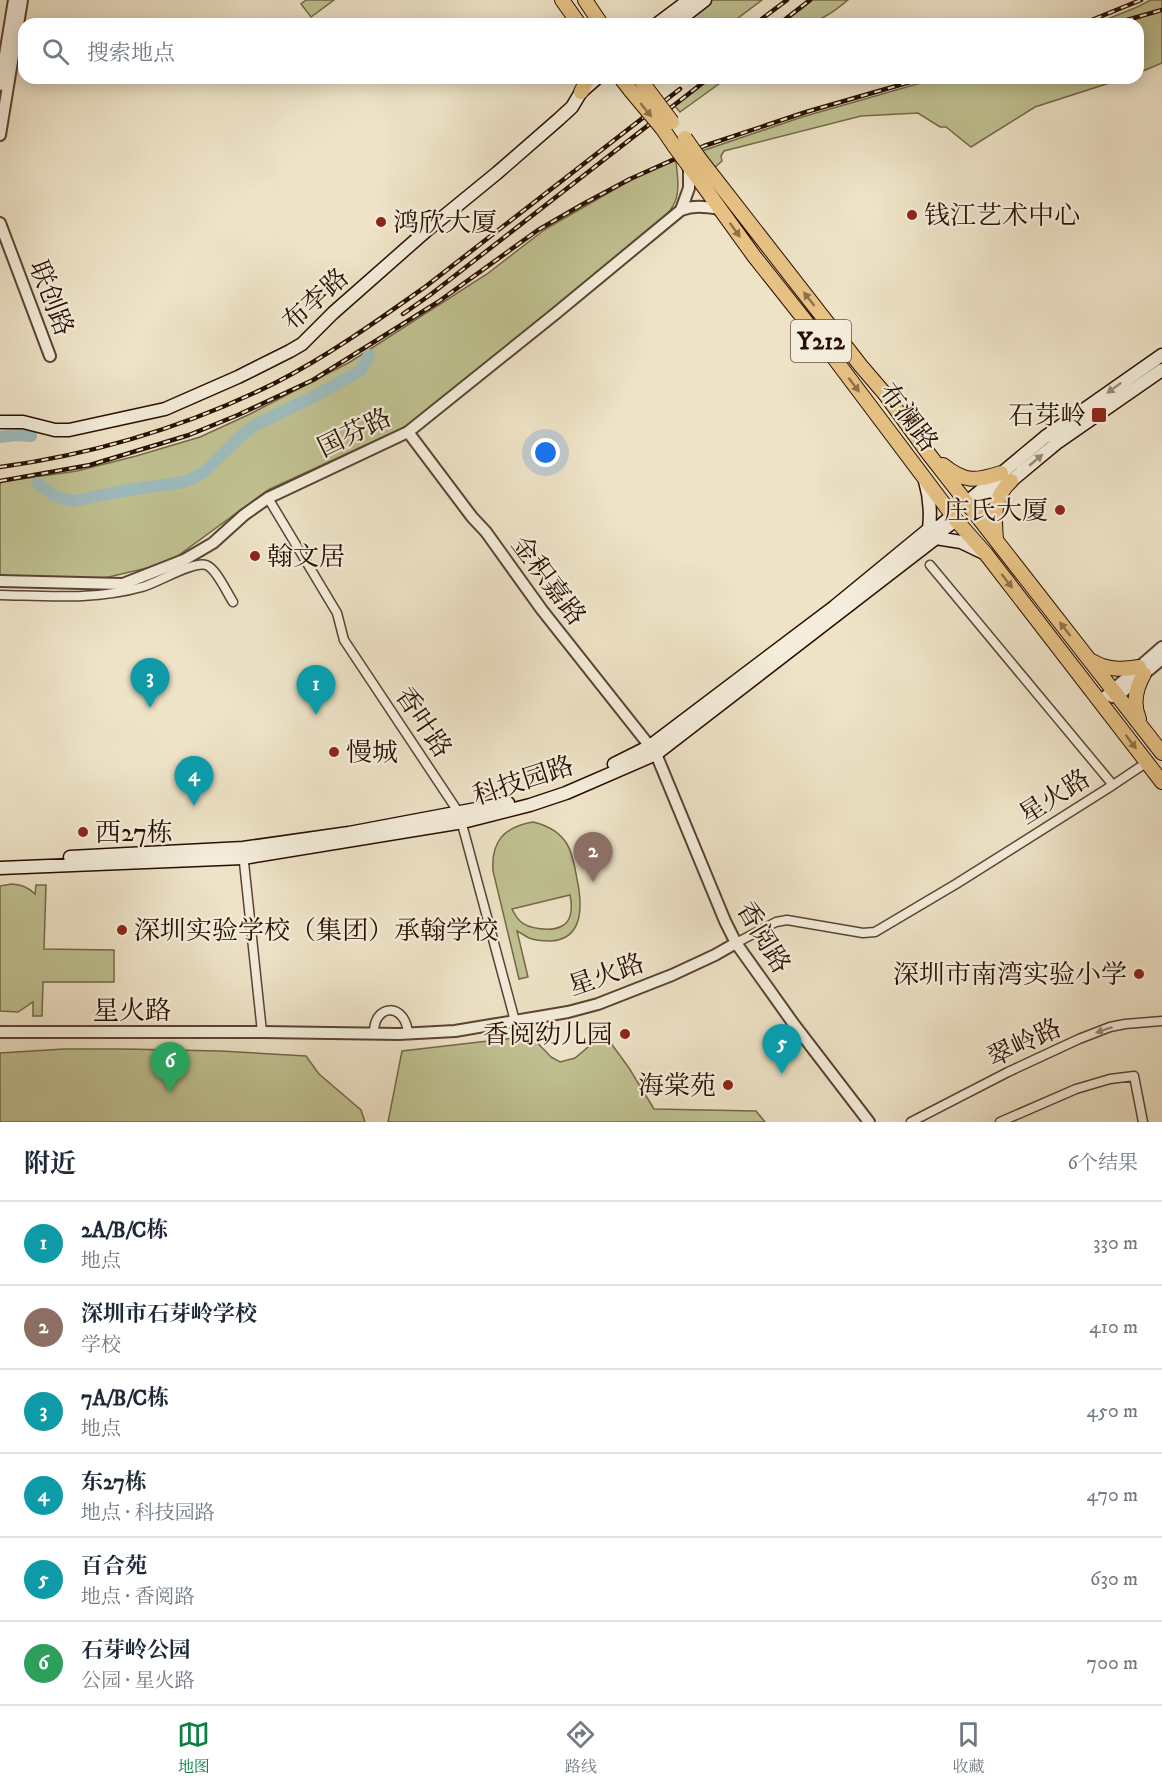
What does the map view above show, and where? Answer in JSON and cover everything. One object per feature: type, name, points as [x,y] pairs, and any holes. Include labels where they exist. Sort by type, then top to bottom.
[{"type":"main road","points":[[562,0],[575,18]]},
{"type":"main road","points":[[585,0],[597,18]]},
{"type":"main road","points":[[665,18],[689,0]]},
{"type":"main road","points":[[682,18],[705,0]]},
{"type":"main road","points":[[581,92],[585,84]]},
{"type":"main road","name":"布李路","points":[[0,422],[23,422],[55,430],[69,430],[165,409],[290,351],[302,344],[333,313],[426,231],[559,119],[590,84]]},
{"type":"main road","name":"布澜路","points":[[638,84],[694,162],[885,394],[942,472],[1161,752]]},
{"type":"main road","name":"布澜路","points":[[694,162],[720,209],[754,256],[954,518],[986,554],[1162,782]]},
{"type":"main road","points":[[996,539],[996,504],[1006,477],[1045,437],[1162,355]]},
{"type":"main road","points":[[969,505],[1006,477],[1161,372]]},
{"type":"main road","points":[[928,453],[951,472],[966,479],[1006,477]]},
{"type":"main road","points":[[942,472],[925,478],[929,494],[932,534],[961,542],[986,554]]},
{"type":"main road","name":"科技园路","points":[[0,868],[243,853],[349,833],[461,817],[555,790],[653,750],[834,607],[940,526],[954,518]]},
{"type":"main road","points":[[1089,659],[1107,668],[1142,670],[1135,704],[1140,724]]},
{"type":"main road","name":"科技园路","points":[[0,861],[243,853]]},
{"type":"street","points":[[0,85],[14,0]]},
{"type":"street","points":[[19,18],[22,0]]},
{"type":"street","points":[[0,135],[18,25]]},
{"type":"street","points":[[681,210],[689,188],[694,162]]},
{"type":"street","points":[[681,210],[690,206],[720,209]]},
{"type":"street","name":"国芬路","points":[[0,581],[123,584],[184,560],[213,543],[244,515],[268,498],[408,432],[681,210]]},
{"type":"street","name":"联创路","points":[[0,223],[51,357]]},
{"type":"street","name":"金积嘉路","points":[[408,432],[472,517],[486,532],[542,610],[653,750]]},
{"type":"street","name":"香叶路","points":[[268,498],[337,613],[344,640],[461,817],[515,1022]]},
{"type":"street","name":"科技园路","points":[[954,518],[969,505]]},
{"type":"street","points":[[0,596],[118,594],[204,564],[212,568],[232,602]]},
{"type":"street","points":[[930,565],[1113,785]]},
{"type":"street","points":[[1100,701],[1142,670],[1162,647]]},
{"type":"street","points":[[1142,670],[1162,659]]},
{"type":"street","name":"香阅路","points":[[653,750],[736,943],[793,1023],[869,1122]]},
{"type":"street","name":"星火路","points":[[1,1031],[408,1034],[455,1031],[568,1012],[598,1004],[672,975],[776,922],[788,920],[863,933],[875,932],[956,884],[1161,752]]},
{"type":"street","points":[[243,853],[262,1032]]},
{"type":"street","points":[[374,1034],[377,1017],[391,1011],[404,1018],[408,1034]]},
{"type":"street","name":"翠岭路","points":[[912,1122],[1008,1072],[1079,1039],[1110,1027],[1162,1021]]},
{"type":"street","points":[[1000,1122],[1076,1089],[1110,1079],[1134,1076],[1143,1122]]},
{"type":"green space","points":[[306,0],[334,0],[311,17],[301,4]]},
{"type":"green space","points":[[710,0],[762,0],[738,18],[686,18]]},
{"type":"green space","points":[[813,0],[848,0],[823,18],[790,18]]},
{"type":"green space","points":[[1151,0],[1162,0],[1162,63],[1144,70],[1144,18],[1110,18]]},
{"type":"green space","points":[[702,84],[719,84],[680,112],[674,105]]},
{"type":"green space","points":[[917,84],[1106,84],[1035,107],[971,147],[946,127],[940,127],[918,113],[861,116],[724,151],[721,156],[722,161],[712,170],[699,152],[802,117]]},
{"type":"green space","points":[[671,159],[676,162],[678,191],[673,205],[663,220],[411,424],[268,490],[168,563],[96,580],[0,578],[0,482],[77,471],[136,456],[200,437],[250,414],[350,362],[487,274],[544,230]]},
{"type":"green space","points":[[533,822],[547,827],[556,832],[567,844],[575,866],[580,909],[575,927],[562,939],[537,940],[517,931],[528,977],[519,979],[493,871],[493,860],[494,851],[501,837],[523,824]],"holes":[[[570,895],[571,912],[568,920],[566,924],[558,928],[534,928],[524,924],[512,909]]]},
{"type":"green space","points":[[12,884],[25,887],[35,894],[36,885],[46,885],[44,949],[114,950],[114,982],[43,982],[42,1016],[33,1016],[33,1002],[18,1012],[0,1011],[0,886]]},
{"type":"green space","points":[[597,1024],[629,1068],[654,1109],[756,1111],[765,1122],[388,1122],[402,1051],[531,1036],[551,1057],[560,1062],[575,1058],[594,1042]]},
{"type":"green space","points":[[64,1049],[220,1051],[306,1056],[319,1074],[361,1110],[365,1122],[0,1122],[0,1053]]},
{"type":"waterway","points":[[37,483],[56,497],[74,501],[184,482],[203,473],[255,425],[360,371],[369,355]]},
{"type":"waterway","points":[[0,437],[31,436]]},
{"type":"railway","points":[[763,18],[787,0]]},
{"type":"railway","points":[[787,18],[810,0]]},
{"type":"railway","points":[[1097,18],[1141,0]]},
{"type":"railway","points":[[1134,18],[1162,10]]},
{"type":"railway","points":[[403,314],[701,84]]},
{"type":"railway","points":[[0,481],[90,465],[189,435],[238,415],[313,380],[438,302],[538,230],[630,179],[704,146],[806,112],[903,84]]},
{"type":"railway","points":[[0,467],[106,446],[175,425],[242,398],[295,373],[352,338],[425,287],[680,89]]},
{"type":"place","name":"钱江艺术中心","points":[[912,215]]},
{"type":"place","name":"鸿欣大厦","points":[[381,222]]},
{"type":"place","name":"石芽岭","points":[[1099,415]]},
{"type":"place","name":"庄氏大厦","points":[[1060,510]]},
{"type":"place","name":"翰文居","points":[[255,556]]},
{"type":"place","name":"7A/B/C栋","points":[[150,708]]},
{"type":"place","name":"2A/B/C栋","points":[[316,715]]},
{"type":"place","name":"慢城","points":[[334,752]]},
{"type":"place","name":"东27栋","points":[[194,806]]},
{"type":"place","name":"西27栋","points":[[83,832]]},
{"type":"place","name":"深圳市石芽岭学校","points":[[593,882]]},
{"type":"place","name":"深圳实验学校（集团）承翰学校","points":[[122,930]]},
{"type":"place","name":"深圳市南湾实验小学","points":[[1139,974]]},
{"type":"place","name":"香阅幼儿园","points":[[625,1034]]},
{"type":"place","name":"百合苑","points":[[782,1074]]},
{"type":"place","name":"海棠苑","points":[[728,1085]]},
{"type":"place","name":"石芽岭公园","points":[[170,1092]]}]
